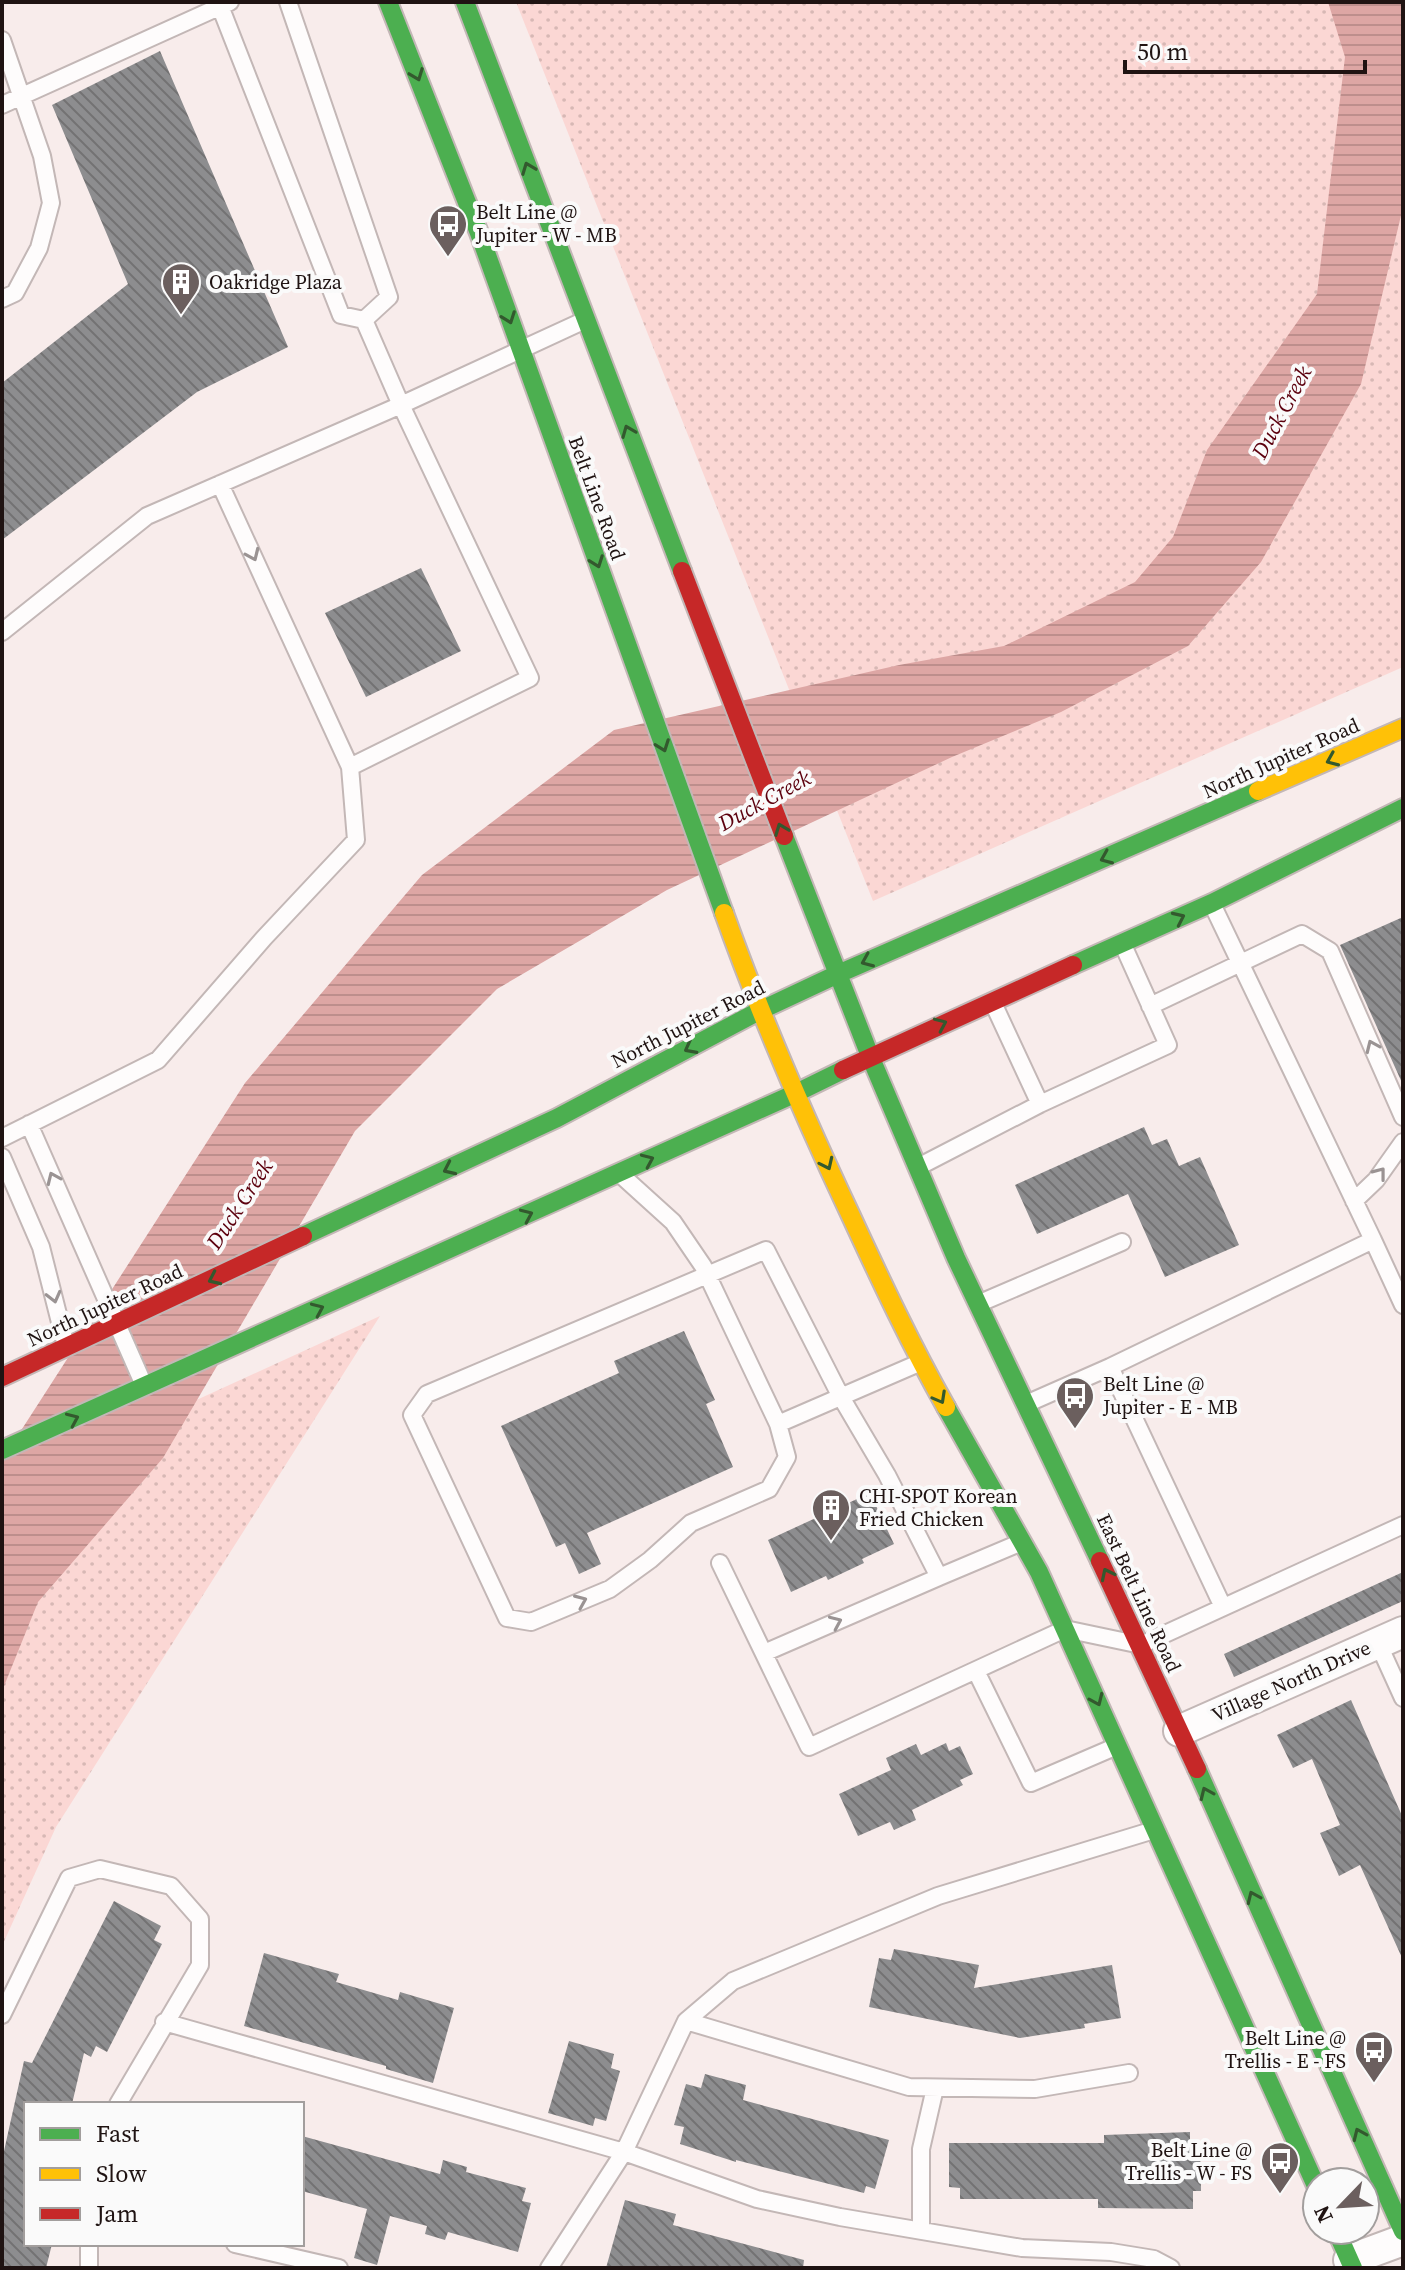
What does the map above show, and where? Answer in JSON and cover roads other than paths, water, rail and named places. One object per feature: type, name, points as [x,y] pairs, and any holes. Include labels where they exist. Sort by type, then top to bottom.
[{"type":"main road","name":"Belt Line Road","points":[[388,2],[479,233],[759,1011]]},
{"type":"main road","points":[[465,2],[584,320],[838,974]]},
{"type":"main road","name":"North Jupiter Road","points":[[3,1377],[520,1136],[759,1011],[838,974],[1403,728]]},
{"type":"main road","points":[[2,1450],[1212,903],[1403,808]]},
{"type":"main road","name":"East Belt Line Road","points":[[838,974],[917,1167],[1024,1405],[1141,1645],[1403,2231]]},
{"type":"main road","points":[[759,1011],[794,1094],[920,1362],[1039,1572],[1307,2166]]},
{"type":"street","name":"Village North Drive","points":[[1179,1731],[1391,1637]]},
{"type":"street","points":[[1346,2264],[1403,2240]]},
{"type":"lane","points":[[288,2],[389,297],[364,320]]},
{"type":"lane","points":[[2,105],[225,4],[341,315],[364,320]]},
{"type":"lane","points":[[2,40],[42,156],[51,203],[39,248],[15,293],[2,299]]},
{"type":"lane","points":[[350,767],[530,678],[364,320]]},
{"type":"lane","points":[[2,632],[147,516],[401,405],[584,320]]},
{"type":"lane","points":[[2,1138],[158,1060],[264,938],[356,840],[350,767],[220,484]]},
{"type":"lane","points":[[1212,903],[1403,1305]]},
{"type":"lane","points":[[1150,1006],[1302,934],[1330,951],[1403,1117]]},
{"type":"lane","points":[[917,1167],[1040,1104],[1168,1045],[1122,944]]},
{"type":"lane","points":[[993,1001],[1040,1104]]},
{"type":"lane","points":[[29,1124],[145,1386]]},
{"type":"lane","points":[[1354,1201],[1376,1180],[1403,1142]]},
{"type":"lane","points":[[2,1157],[41,1247],[67,1347]]},
{"type":"lane","points":[[619,1173],[673,1222],[708,1276],[778,1424],[787,1457],[769,1489],[691,1523],[650,1560],[610,1589],[531,1622],[507,1618],[412,1415],[427,1394],[708,1276],[766,1250],[841,1397],[887,1475],[939,1577]]},
{"type":"lane","points":[[1024,1405],[1110,1367],[1373,1240]]},
{"type":"lane","points":[[979,1304],[1122,1242]]},
{"type":"lane","points":[[778,1424],[920,1362]]},
{"type":"lane","points":[[1110,1367],[1223,1607]]},
{"type":"lane","points":[[720,1563],[809,1747],[1065,1629],[1141,1645],[1403,1525]]},
{"type":"lane","points":[[764,1653],[1022,1542]]},
{"type":"lane","points":[[1391,1637],[1403,1698]]},
{"type":"lane","points":[[976,1671],[1031,1783],[1118,1746]]},
{"type":"lane","points":[[549,2268],[624,2152],[686,2021],[733,1981],[924,1902],[1156,1829]]},
{"type":"lane","points":[[2,2015],[69,1878],[100,1869],[171,1886],[200,1919],[200,1965],[119,2102]]},
{"type":"lane","points":[[686,2021],[909,2087],[1035,2089],[1129,2073]]},
{"type":"lane","points":[[164,2022],[624,2152],[757,2199],[1022,2248],[1111,2252],[1154,2259],[1171,2268]]},
{"type":"lane","points":[[921,2231],[921,2149],[935,2088]]},
{"type":"lane","points":[[89,2246],[89,2268]]},
{"type":"lane","points":[[244,2246],[339,2268]]},
{"type":"water","name":"Duck Creek","points":[[1328,2],[1403,2],[1403,207],[1361,384],[1261,562],[1188,646],[1061,712],[952,757],[667,890],[497,989],[355,1131],[163,1458],[38,1602],[2,1691],[2,1460],[245,1083],[422,875],[614,730],[899,665],[1004,646],[1135,582],[1173,537],[1207,450],[1317,294],[1345,57]]},
{"type":"place","name":"Belt Line @ Jupiter - W - MB","points":[[448,258]]},
{"type":"place","name":"Oakridge Plaza","points":[[181,316]]},
{"type":"place","name":"Belt Line @ Jupiter - E - MB","points":[[1075,1430]]},
{"type":"place","name":"CHI-SPOT Korean Fried Chicken","points":[[831,1542]]},
{"type":"place","name":"Belt Line @ Trellis - E - FS","points":[[1374,2084]]},
{"type":"place","name":"Belt Line @ Trellis - W - FS","points":[[1280,2195]]}]
